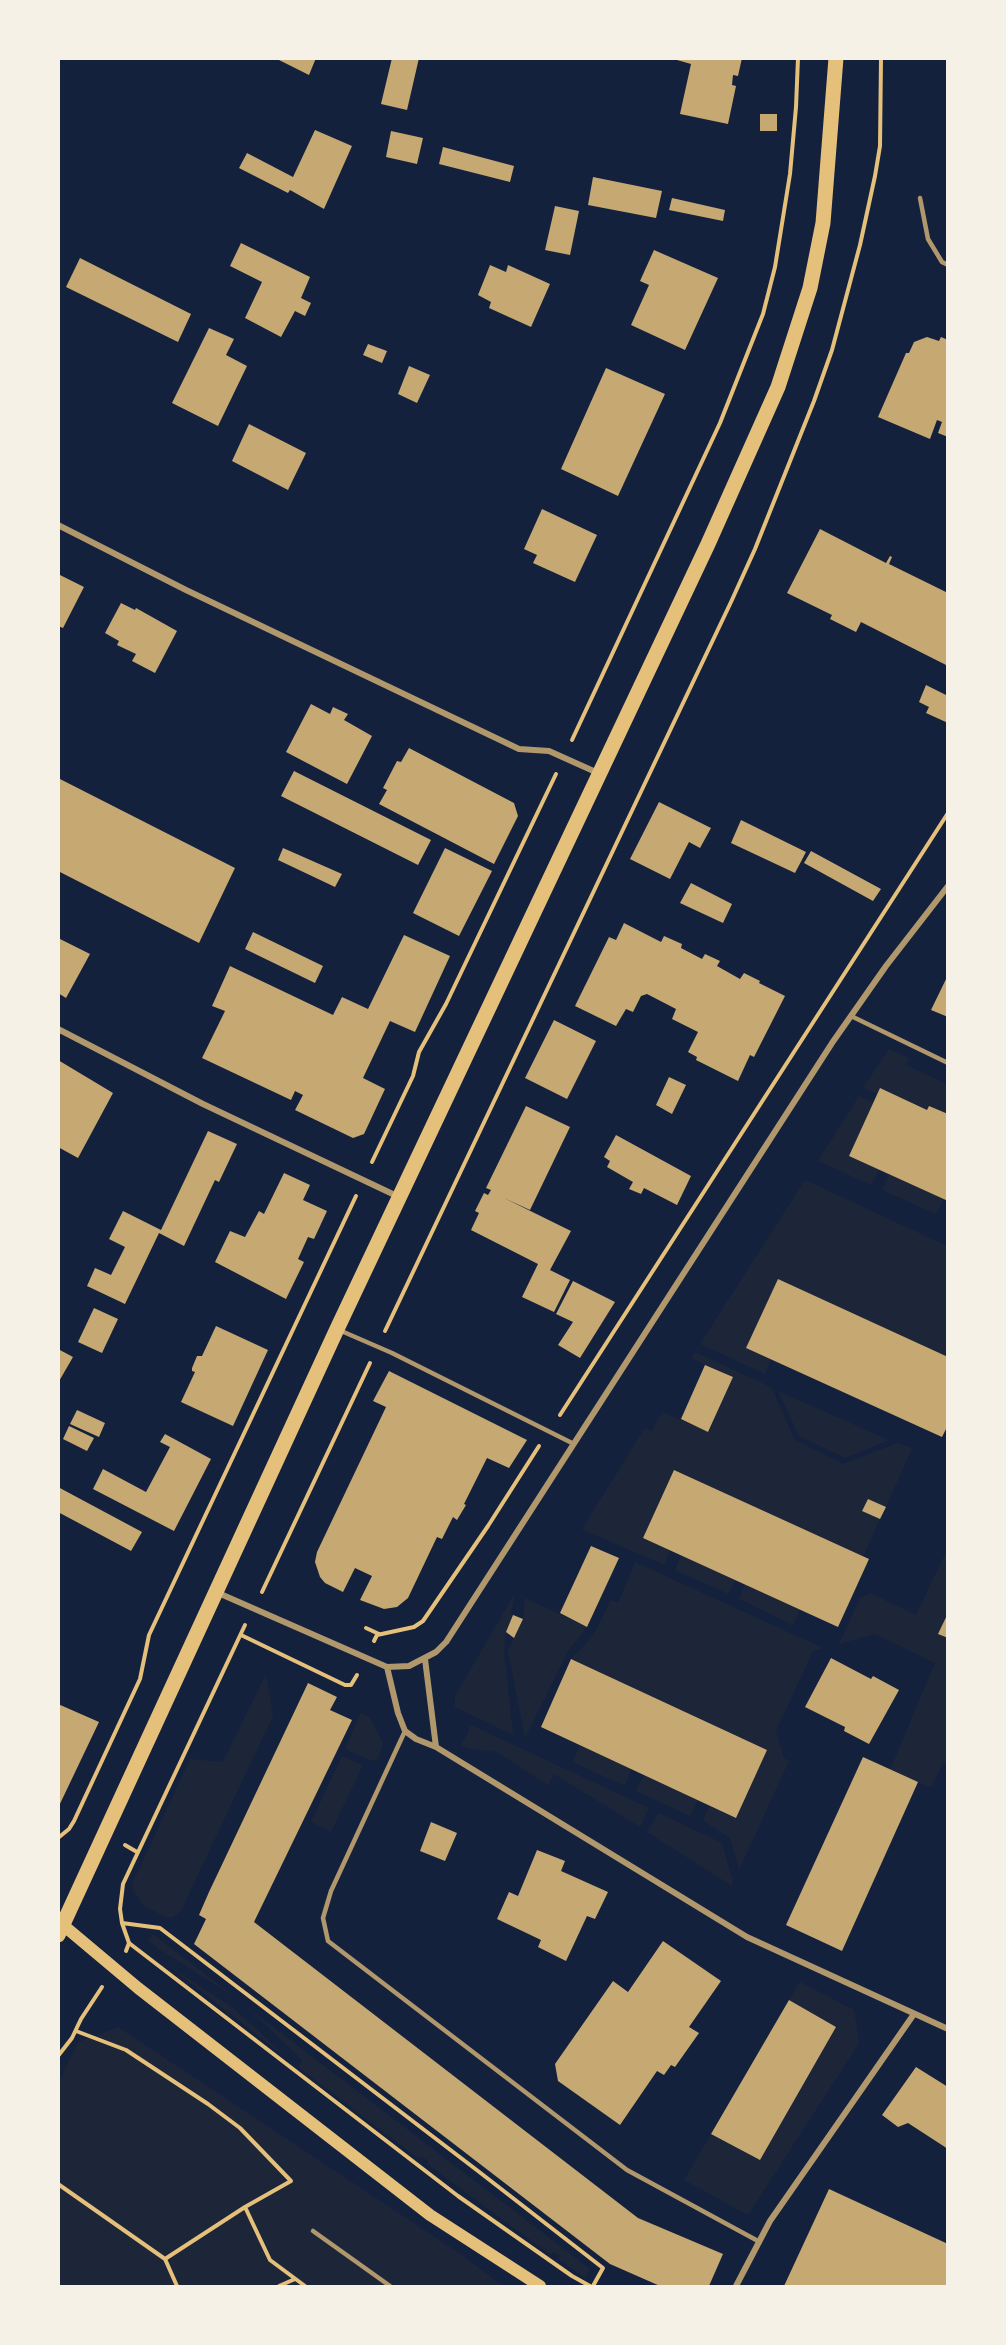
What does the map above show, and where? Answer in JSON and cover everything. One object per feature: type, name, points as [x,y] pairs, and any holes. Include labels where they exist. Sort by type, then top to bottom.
[{"type":"main road","points":[[535,2285],[430,2215],[61,1930],[337,1329],[708,543],[778,387],[795,341],[810,288],[823,223],[836,58]]},
{"type":"street","points":[[58,525],[186,590],[519,749],[549,751],[599,774]]},
{"type":"street","points":[[216,1592],[387,1667],[409,1666],[425,1659],[446,1642],[851,1016],[886,966],[948,886]]},
{"type":"street","points":[[58,1029],[203,1104],[399,1197]]},
{"type":"street","points":[[425,1659],[436,1747]]},
{"type":"street","points":[[387,1667],[398,1713],[405,1731],[416,1739],[436,1747],[747,1937],[948,2029]]},
{"type":"street","points":[[736,2286],[770,2221],[914,2014]]},
{"type":"lane","points":[[920,198],[927,239],[942,262],[948,265]]},
{"type":"lane","points":[[851,1016],[948,1063]]},
{"type":"lane","points":[[337,1329],[574,1444]]},
{"type":"lane","points":[[405,1731],[331,1891],[323,1918],[328,1941],[627,2170],[758,2241]]},
{"type":"lane","points":[[313,2231],[390,2286]]},
{"type":"path","points":[[381,1144],[413,1076],[419,1052],[447,1004],[720,423],[763,314],[775,267],[790,174],[798,58]]},
{"type":"path","points":[[264,1588],[755,549],[832,350],[860,245],[880,146],[881,58]]},
{"type":"path","points":[[366,1628],[378,1635],[414,1627],[423,1621],[488,1526],[948,813]]},
{"type":"path","points":[[58,1838],[69,1830],[74,1821],[140,1679],[149,1635],[345,1220]]},
{"type":"path","points":[[122,1923],[160,1928],[496,2184],[603,2268],[592,2286],[572,2276],[458,2196],[129,1945],[122,1923],[120,1909],[123,1884],[244,1628]]},
{"type":"path","points":[[241,1635],[345,1685],[351,1685],[356,1679]]},
{"type":"path","points":[[74,1821],[84,1825]]},
{"type":"path","points":[[128,1847],[137,1851]]},
{"type":"path","points":[[58,2056],[76,2031],[81,2019]]},
{"type":"path","points":[[76,2031],[126,2050],[208,2104],[240,2128],[291,2181],[245,2207],[165,2259]]},
{"type":"path","points":[[58,2184],[165,2259],[177,2286]]},
{"type":"path","points":[[245,2207],[270,2260],[305,2286]]},
{"type":"path","points":[[279,2286],[295,2279]]},
{"type":"shaded area","points":[[889,1049],[909,1058],[906,1065],[947,1084],[947,1114],[929,1106],[927,1110],[881,1088],[878,1094],[863,1088]]},
{"type":"shaded area","points":[[859,1096],[874,1103],[879,1169],[871,1185],[818,1161]]},
{"type":"shaded area","points":[[889,1174],[944,1199],[936,1214],[882,1190]]},
{"type":"shaded area","points":[[805,1180],[947,1246],[947,1357],[778,1279],[746,1348],[771,1359],[765,1374],[700,1344]]},
{"type":"shaded area","points":[[695,1352],[771,1387],[795,1440],[843,1464],[897,1443],[912,1448],[886,1507],[868,1499],[863,1511],[880,1519],[863,1557],[674,1470],[643,1538],[670,1550],[664,1565],[582,1529],[645,1428],[652,1431],[662,1412],[709,1432],[733,1377],[691,1358]]},
{"type":"shaded area","points":[[778,1391],[889,1440],[845,1458],[799,1436]]},
{"type":"shaded area","points":[[946,1552],[947,1613],[939,1634],[947,1638],[947,1764],[943,1763],[931,1788],[890,1770],[935,1663],[875,1634],[839,1644],[860,1598],[870,1593],[916,1615]]},
{"type":"shaded area","points":[[681,1555],[736,1580],[728,1594],[675,1570]]},
{"type":"shaded area","points":[[635,1562],[823,1648],[813,1651],[776,1731],[784,1758],[789,1761],[739,1870],[730,1838],[703,1821],[709,1806],[736,1818],[767,1750],[571,1659],[593,1636],[611,1600],[618,1603]]},
{"type":"shaded area","points":[[745,1584],[800,1609],[793,1625],[739,1599]]},
{"type":"shaded area","points":[[515,1593],[511,1614],[513,1615],[506,1632],[504,1651],[513,1735],[455,1707],[455,1696]]},
{"type":"shaded area","points":[[525,1598],[587,1627],[568,1651],[525,1738],[508,1651],[523,1619]]},
{"type":"shaded area","points":[[266,1674],[273,1716],[181,1911],[173,1917],[165,1917],[143,1905],[132,1888],[133,1882],[190,1759],[223,1762]]},
{"type":"shaded area","points":[[362,1713],[370,1718],[383,1743],[378,1759],[372,1761],[345,1749]]},
{"type":"shaded area","points":[[469,1724],[649,1808],[640,1827],[554,1774],[548,1785],[497,1752],[461,1745],[467,1735]]},
{"type":"shaded area","points":[[580,1745],[631,1769],[625,1786],[572,1762]]},
{"type":"shaded area","points":[[342,1756],[363,1765],[331,1832],[311,1822]]},
{"type":"shaded area","points":[[644,1775],[698,1800],[690,1816],[636,1791]]},
{"type":"shaded area","points":[[659,1813],[722,1843],[733,1881],[732,1886],[647,1832]]},
{"type":"shaded area","points":[[153,1934],[236,1998],[156,1947],[149,1941]]},
{"type":"shaded area","points":[[162,1961],[233,2008],[292,2062]]},
{"type":"shaded area","points":[[800,1982],[854,2010],[859,2043],[748,2215],[684,2180],[711,2134],[760,2160],[836,2027],[789,2000]]},
{"type":"shaded area","points":[[246,2006],[590,2269],[585,2278],[558,2259],[560,2256],[553,2252],[551,2255],[427,2164],[428,2161],[421,2156],[419,2159],[298,2067],[302,2060]]},
{"type":"shaded area","points":[[118,2027],[462,2255],[503,2286],[59,2286],[58,2083],[78,2042]]},
{"type":"building","points":[[275,58],[316,58],[309,75]]},
{"type":"building","points":[[392,58],[419,58],[407,110],[381,104]]},
{"type":"building","points":[[670,58],[742,58],[738,76],[733,75],[732,85],[736,86],[728,124],[680,114],[691,64]]},
{"type":"building","points":[[760,114],[777,114],[777,131],[760,131]]},
{"type":"building","points":[[315,130],[352,146],[324,209],[290,190],[288,193],[239,168],[247,153],[293,177]]},
{"type":"building","points":[[391,131],[423,138],[417,164],[386,157]]},
{"type":"building","points":[[443,147],[514,166],[510,182],[439,164]]},
{"type":"building","points":[[593,177],[662,191],[656,218],[588,205]]},
{"type":"building","points":[[672,198],[725,210],[723,221],[669,210]]},
{"type":"building","points":[[555,206],[579,211],[570,255],[545,250]]},
{"type":"building","points":[[241,243],[310,277],[301,298],[311,303],[305,316],[295,311],[281,337],[245,318],[262,282],[230,266]]},
{"type":"building","points":[[654,250],[718,278],[685,350],[631,325],[649,285],[640,281]]},
{"type":"building","points":[[80,258],[191,314],[178,342],[66,287]]},
{"type":"building","points":[[490,265],[506,272],[508,265],[550,284],[531,327],[489,308],[491,302],[478,295]]},
{"type":"building","points":[[209,328],[234,339],[226,355],[247,366],[218,426],[172,403]]},
{"type":"building","points":[[927,337],[939,341],[941,337],[948,340],[948,437],[938,433],[942,422],[937,420],[930,439],[878,417],[906,353],[909,353],[914,342]]},
{"type":"building","points":[[368,344],[387,351],[382,363],[363,355]]},
{"type":"building","points":[[409,366],[430,375],[417,403],[398,394]]},
{"type":"building","points":[[606,368],[665,394],[618,496],[561,469]]},
{"type":"building","points":[[249,424],[306,453],[288,490],[232,461]]},
{"type":"building","points":[[542,509],[597,535],[575,582],[533,563],[537,555],[524,549]]},
{"type":"building","points":[[820,529],[886,563],[890,556],[892,557],[889,564],[948,593],[948,666],[861,622],[856,632],[830,619],[832,615],[787,593]]},
{"type":"building","points":[[58,574],[84,587],[63,628],[58,626]]},
{"type":"building","points":[[121,603],[135,610],[136,608],[177,631],[155,673],[132,661],[136,654],[117,645],[119,641],[105,633]]},
{"type":"building","points":[[926,685],[948,696],[948,723],[926,713],[929,707],[919,702]]},
{"type":"building","points":[[311,704],[330,714],[333,707],[348,714],[344,720],[372,736],[347,784],[286,752]]},
{"type":"building","points":[[409,748],[514,803],[518,816],[494,864],[379,804],[387,790],[383,788],[397,761],[401,762]]},
{"type":"building","points":[[294,771],[431,840],[418,865],[281,796]]},
{"type":"building","points":[[58,778],[235,868],[199,943],[58,871]]},
{"type":"building","points":[[659,802],[711,828],[700,848],[689,842],[670,879],[630,859]]},
{"type":"building","points":[[741,820],[806,852],[795,873],[731,843]]},
{"type":"building","points":[[283,848],[342,874],[335,887],[278,860]]},
{"type":"building","points":[[445,848],[492,871],[459,936],[413,913]]},
{"type":"building","points":[[811,851],[881,889],[873,901],[804,863]]},
{"type":"building","points":[[691,883],[732,904],[723,923],[680,903]]},
{"type":"building","points":[[624,923],[661,942],[664,936],[682,944],[681,948],[702,959],[705,954],[720,961],[717,966],[740,979],[744,973],[785,996],[754,1057],[750,1055],[738,1081],[696,1060],[697,1057],[688,1052],[698,1032],[672,1019],[676,1009],[647,994],[641,996],[633,1012],[626,1009],[616,1026],[575,1006],[609,937],[616,940]]},
{"type":"building","points":[[253,932],[323,966],[315,983],[245,949]]},
{"type":"building","points":[[404,935],[450,956],[415,1032],[390,1021],[363,1078],[385,1089],[364,1134],[353,1138],[295,1110],[303,1095],[295,1091],[291,1100],[202,1058],[225,1011],[212,1006],[230,966],[333,1015],[342,997],[368,1009]]},
{"type":"building","points":[[58,938],[90,954],[66,998],[58,993]]},
{"type":"building","points":[[948,975],[948,1017],[931,1010]]},
{"type":"building","points":[[554,1020],[596,1041],[567,1099],[525,1078]]},
{"type":"building","points":[[58,1060],[113,1093],[78,1158],[58,1147]]},
{"type":"building","points":[[669,1077],[686,1085],[672,1114],[656,1105]]},
{"type":"building","points":[[880,1088],[927,1110],[929,1106],[948,1114],[948,1201],[849,1156]]},
{"type":"building","points":[[526,1106],[570,1127],[530,1210],[504,1198],[571,1231],[550,1270],[570,1280],[554,1312],[522,1297],[538,1264],[471,1230],[479,1213],[475,1211],[484,1193],[488,1195],[491,1190],[486,1188]]},
{"type":"building","points":[[208,1131],[237,1144],[219,1182],[215,1180],[184,1246],[159,1233],[125,1304],[87,1286],[95,1268],[111,1275],[125,1247],[109,1239],[123,1211],[161,1230]]},
{"type":"building","points":[[616,1135],[691,1176],[677,1205],[644,1188],[641,1194],[629,1189],[633,1182],[607,1167],[610,1161],[604,1157]]},
{"type":"building","points":[[284,1173],[310,1185],[303,1200],[327,1211],[314,1239],[308,1237],[298,1259],[304,1262],[286,1299],[215,1262],[230,1231],[245,1237],[259,1211],[264,1214]]},
{"type":"building","points":[[778,1279],[948,1357],[948,1425],[942,1437],[746,1348]]},
{"type":"building","points":[[573,1281],[615,1302],[580,1358],[558,1345],[573,1322],[556,1314]]},
{"type":"building","points":[[94,1308],[118,1319],[102,1353],[78,1342]]},
{"type":"building","points":[[216,1326],[268,1350],[233,1426],[181,1402],[195,1372],[192,1368],[197,1356],[202,1356]]},
{"type":"building","points":[[58,1349],[73,1357],[58,1383]]},
{"type":"building","points":[[705,1365],[733,1377],[708,1432],[681,1419]]},
{"type":"building","points":[[389,1371],[527,1440],[509,1468],[487,1458],[464,1504],[466,1505],[457,1520],[453,1517],[442,1539],[437,1537],[408,1598],[397,1607],[384,1609],[360,1600],[372,1576],[355,1568],[343,1592],[325,1583],[320,1577],[315,1562],[317,1552],[386,1407],[373,1401]]},
{"type":"building","points":[[77,1410],[105,1423],[99,1437],[70,1424]]},
{"type":"building","points":[[69,1426],[94,1438],[87,1451],[63,1439]]},
{"type":"building","points":[[165,1434],[211,1459],[174,1531],[93,1489],[103,1469],[146,1492],[170,1447],[160,1442]]},
{"type":"building","points":[[674,1470],[869,1559],[838,1627],[643,1538]]},
{"type":"building","points":[[58,1487],[142,1532],[131,1551],[58,1512]]},
{"type":"building","points":[[868,1499],[886,1507],[880,1519],[862,1511]]},
{"type":"building","points":[[591,1546],[619,1558],[587,1627],[560,1613]]},
{"type":"building","points":[[948,1613],[948,1638],[938,1634]]},
{"type":"building","points":[[513,1615],[523,1619],[514,1638],[506,1632]]},
{"type":"building","points":[[831,1658],[871,1679],[873,1676],[899,1690],[869,1744],[844,1731],[845,1727],[805,1707]]},
{"type":"building","points":[[571,1659],[767,1750],[736,1818],[541,1727]]},
{"type":"building","points":[[308,1683],[337,1697],[330,1710],[352,1720],[254,1922],[638,2218],[723,2254],[709,2286],[660,2286],[610,2264],[194,1944],[206,1919],[199,1915],[209,1892]]},
{"type":"building","points":[[58,1704],[99,1722],[58,1808]]},
{"type":"building","points":[[863,1757],[918,1782],[842,1951],[786,1925]]},
{"type":"building","points":[[431,1822],[457,1833],[445,1861],[420,1851]]},
{"type":"building","points":[[537,1850],[565,1861],[561,1871],[608,1892],[595,1919],[587,1916],[566,1961],[538,1947],[541,1940],[497,1919],[509,1892],[518,1896]]},
{"type":"building","points":[[663,1941],[721,1981],[689,2027],[699,2033],[675,2067],[671,2065],[664,2075],[657,2071],[620,2125],[558,2081],[555,2064],[613,1981],[628,1992]]},
{"type":"building","points":[[789,2000],[836,2027],[760,2160],[711,2134]]},
{"type":"building","points":[[916,2067],[948,2087],[948,2149],[908,2123],[898,2127],[882,2115]]},
{"type":"building","points":[[829,2189],[948,2244],[948,2286],[784,2286]]}]
